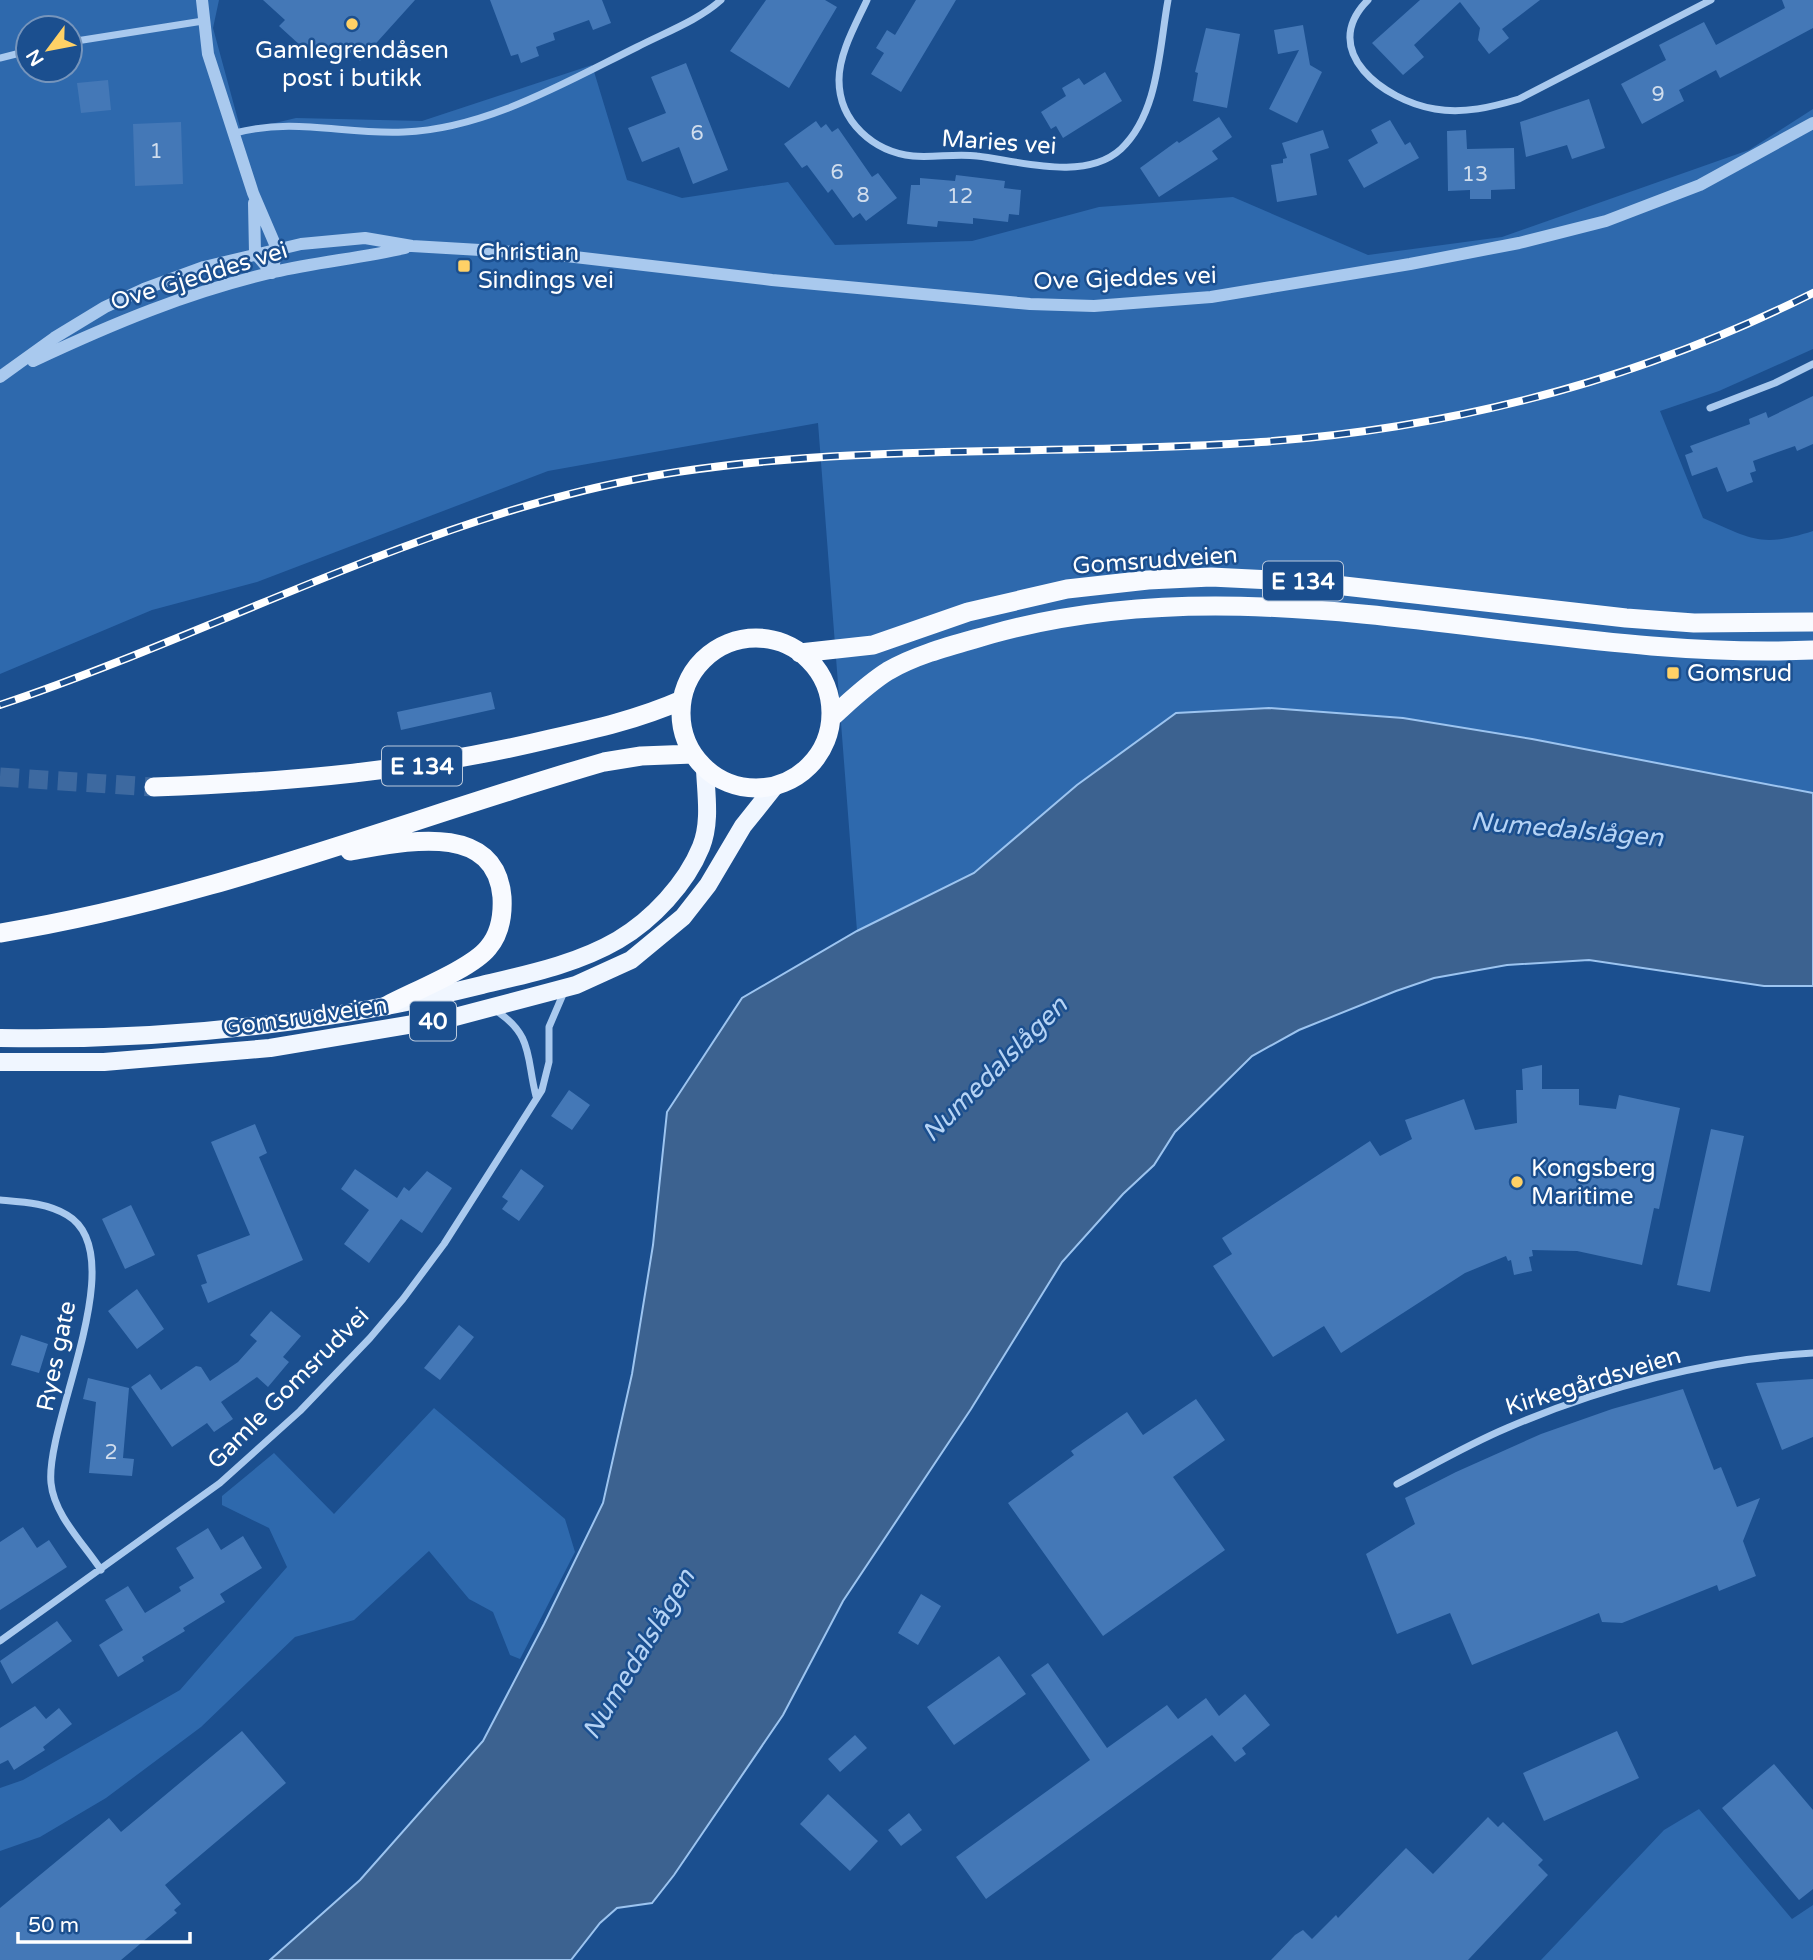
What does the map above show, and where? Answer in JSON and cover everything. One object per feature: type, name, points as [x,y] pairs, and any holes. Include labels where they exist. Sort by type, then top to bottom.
[{"type":"highway","name":"Gomsrudveien","points":[[800,653],[873,645],[968,612],[1067,589],[1148,580],[1211,577],[1320,583],[1639,619],[1694,623],[1813,622]]},
{"type":"highway","name":"Gomsrudveien","points":[[831,719],[877,679],[915,659],[1006,631],[1053,620],[1143,608],[1215,606],[1300,609],[1663,649],[1813,650]]},
{"type":"highway","name":"E 134","points":[[0,933],[128,906],[293,859],[604,762],[642,756],[699,761],[737,786],[775,786],[800,774],[814,761],[824,744],[831,719],[824,682],[800,653],[783,643],[746,639],[727,644],[697,666],[687,682],[682,700],[682,728],[699,761]]},
{"type":"highway","name":"E 134","points":[[154,787],[312,780],[411,768],[481,755],[632,720],[682,700]]},
{"type":"highway","name":"E 134","points":[[293,859],[427,840],[460,845],[477,854],[492,867],[501,887],[502,905],[498,932],[488,948],[471,962],[386,1006]]},
{"type":"main road","name":"Gomsrudveien","points":[[0,1038],[103,1038],[216,1030],[386,1006],[568,962],[618,940],[635,928],[677,887],[702,846],[708,817],[699,761]]},
{"type":"main road","name":"Gomsrudveien","points":[[0,1062],[104,1062],[270,1048],[390,1030],[492,1008],[566,988],[631,960],[667,932],[696,902],[743,825],[775,786]]},
{"type":"street","points":[[202,0],[208,54],[253,193],[277,249],[272,273]]},
{"type":"street","points":[[235,133],[290,124],[405,132],[464,124],[594,68],[666,33],[721,0]]},
{"type":"street","name":"Maries vei","points":[[867,0],[847,44],[838,79],[849,116],[858,131],[873,143],[914,156],[972,155],[1078,167],[1118,152],[1143,118],[1151,94],[1168,0]]},
{"type":"street","points":[[1368,0],[1351,28],[1351,50],[1370,80],[1408,101],[1434,109],[1460,110],[1487,109],[1519,99],[1711,0]]},
{"type":"street","points":[[84,40],[203,21]]},
{"type":"street","name":"Ove Gjeddes vei","points":[[4,375],[54,338],[104,307],[204,267],[277,249],[365,239],[412,246],[549,254],[813,284],[1030,304],[1094,306],[1211,298],[1423,262],[1519,243],[1606,221],[1700,185],[1813,123]]},
{"type":"street","points":[[253,193],[255,253],[272,273]]},
{"type":"street","name":"Ove Gjeddes vei","points":[[4,375],[118,320],[272,273],[412,246]]},
{"type":"street","points":[[1710,408],[1775,383],[1813,364]]},
{"type":"street","name":"Gamle Gomsrudvei","points":[[0,1641],[220,1483],[300,1411],[370,1339],[443,1244],[546,1082],[549,1027],[566,988]]},
{"type":"street","points":[[492,1008],[508,1018],[524,1039],[536,1096]]},
{"type":"street","name":"Ryes gate","points":[[0,1200],[38,1203],[67,1215],[85,1230],[92,1250],[82,1350],[56,1440],[51,1481],[56,1504],[101,1570]]},
{"type":"street","name":"Kirkegårdsveien","points":[[1397,1484],[1504,1429],[1609,1392],[1694,1370],[1769,1357],[1813,1353]]},
{"type":"shaded area","points":[[0,0],[219,0],[213,28],[241,131],[296,118],[422,121],[592,65],[627,180],[682,198],[788,182],[835,245],[972,241],[1099,207],[1233,197],[1368,255],[1502,237],[1749,150],[1813,109],[1813,349],[1719,391],[1660,411],[1703,518],[1756,539],[1780,539],[1813,531],[1813,793],[1532,739],[1077,785],[974,873],[857,931],[818,423],[548,471],[257,582],[152,610],[0,674]]},
{"type":"shaded area","points":[[434,1408],[565,1519],[575,1552],[520,1659],[510,1655],[493,1612],[469,1599],[429,1551],[354,1620],[295,1637],[201,1727],[106,1798],[40,1837],[0,1851],[0,1788],[23,1780],[180,1690],[287,1567],[269,1528],[222,1505],[222,1496],[274,1453],[334,1514]]},
{"type":"shaded area","points":[[1699,1809],[1792,1919],[1813,1905],[1813,1960],[1541,1960],[1664,1830]]},
{"type":"water","name":"Numedalslågen","points":[[1269,708],[1403,718],[1532,739],[1813,793],[1813,986],[1764,986],[1589,960],[1507,965],[1434,978],[1396,991],[1299,1030],[1252,1056],[1175,1132],[1154,1165],[1123,1194],[1062,1262],[971,1409],[843,1601],[783,1715],[652,1903],[617,1908],[600,1923],[571,1960],[270,1960],[360,1880],[483,1741],[544,1624],[603,1503],[632,1374],[653,1245],[667,1112],[742,998],[857,931],[974,873],[1077,785],[1176,713]]},
{"type":"building","points":[[263,0],[415,0],[360,61],[345,48],[332,62],[318,49],[312,56],[279,26],[285,20]]},
{"type":"building","points":[[490,0],[602,0],[611,23],[593,30],[589,20],[553,33],[555,40],[536,47],[539,56],[521,63],[518,54],[511,56]]},
{"type":"building","points":[[766,0],[825,0],[837,7],[789,88],[730,51]]},
{"type":"building","points":[[916,0],[956,0],[901,92],[871,74],[884,53],[876,48],[887,30],[895,35]]},
{"type":"building","points":[[1420,0],[1540,0],[1502,29],[1509,38],[1489,54],[1478,40],[1480,28],[1460,2],[1414,45],[1424,57],[1403,75],[1372,43]]},
{"type":"building","points":[[1782,0],[1813,0],[1813,28],[1720,78],[1716,70],[1679,90],[1684,101],[1642,124],[1621,84],[1666,60],[1659,45],[1704,22],[1716,45],[1785,8]]},
{"type":"building","points":[[1303,25],[1310,65],[1322,72],[1297,123],[1269,109],[1299,50],[1278,54],[1274,30]]},
{"type":"building","points":[[1206,28],[1240,34],[1227,108],[1193,101],[1198,73],[1195,72]]},
{"type":"building","points":[[686,63],[728,170],[693,184],[679,147],[642,162],[628,128],[666,113],[651,77]]},
{"type":"building","points":[[1105,72],[1122,101],[1063,138],[1056,126],[1051,129],[1041,112],[1066,96],[1062,88],[1079,78],[1084,85]]},
{"type":"building","points":[[108,80],[111,110],[81,113],[77,84]]},
{"type":"building","points":[[1589,99],[1605,148],[1572,159],[1567,145],[1526,157],[1520,122]]},
{"type":"building","points":[[1219,117],[1232,137],[1212,151],[1218,159],[1159,197],[1140,168],[1177,141],[1179,143]]},
{"type":"building","points":[[1390,120],[1405,145],[1410,142],[1419,158],[1364,188],[1348,160],[1378,143],[1371,130]]},
{"type":"building","points":[[816,121],[821,128],[826,124],[832,132],[838,128],[872,177],[878,173],[897,198],[866,221],[860,213],[853,218],[832,189],[828,193],[807,165],[802,168],[784,144]]},
{"type":"building","points":[[181,122],[183,184],[135,186],[133,124]]},
{"type":"building","points":[[1323,130],[1329,148],[1310,154],[1317,195],[1277,202],[1271,165],[1283,163],[1283,159],[1287,158],[1282,143]]},
{"type":"building","points":[[1466,130],[1467,149],[1514,148],[1515,189],[1491,190],[1491,199],[1470,199],[1470,190],[1448,191],[1447,131]]},
{"type":"building","points":[[956,175],[1005,181],[1004,188],[1021,190],[1019,215],[1009,214],[1008,222],[973,218],[973,224],[938,221],[937,227],[907,224],[911,185],[920,185],[920,178],[955,181]]},
{"type":"building","points":[[1813,396],[1813,444],[1797,451],[1795,446],[1753,461],[1756,471],[1750,473],[1753,482],[1727,492],[1717,467],[1692,476],[1685,455],[1693,452],[1690,446],[1750,424],[1749,419],[1766,412],[1768,418]]},
{"type":"building","points":[[491,692],[495,709],[401,730],[397,712]]},
{"type":"building","points":[[1542,1065],[1542,1089],[1579,1089],[1579,1105],[1616,1109],[1619,1095],[1680,1108],[1659,1209],[1654,1208],[1642,1265],[1577,1251],[1532,1250],[1533,1256],[1529,1257],[1532,1271],[1514,1275],[1511,1260],[1508,1261],[1506,1256],[1465,1273],[1341,1353],[1324,1326],[1273,1357],[1213,1266],[1232,1254],[1222,1238],[1370,1141],[1380,1156],[1412,1139],[1405,1120],[1464,1099],[1475,1130],[1517,1123],[1516,1090],[1523,1090],[1522,1069]]},
{"type":"building","points":[[569,1090],[590,1105],[572,1130],[551,1116]]},
{"type":"building","points":[[255,1124],[267,1153],[259,1157],[303,1260],[208,1303],[201,1285],[207,1283],[197,1255],[250,1235],[211,1142]]},
{"type":"building","points":[[1711,1129],[1744,1136],[1710,1292],[1677,1285]]},
{"type":"building","points":[[355,1169],[397,1198],[404,1187],[409,1191],[427,1171],[452,1188],[422,1233],[401,1219],[369,1263],[344,1244],[369,1210],[341,1189]]},
{"type":"building","points":[[521,1169],[544,1186],[519,1221],[502,1209],[508,1201],[502,1197]]},
{"type":"building","points":[[131,1205],[155,1255],[125,1269],[102,1219]]},
{"type":"building","points":[[137,1289],[164,1329],[137,1349],[108,1311]]},
{"type":"building","points":[[271,1311],[301,1336],[283,1357],[289,1362],[268,1387],[257,1377],[221,1402],[233,1419],[214,1432],[207,1423],[172,1447],[131,1387],[150,1374],[161,1390],[196,1366],[201,1367],[210,1381],[238,1362],[257,1341],[250,1335]]},
{"type":"building","points":[[459,1325],[474,1337],[440,1380],[424,1368]]},
{"type":"building","points":[[21,1335],[48,1344],[39,1373],[11,1365]]},
{"type":"building","points":[[88,1378],[129,1388],[123,1458],[134,1459],[132,1476],[89,1473],[96,1402],[83,1399]]},
{"type":"building","points":[[1813,1379],[1813,1437],[1782,1450],[1756,1383]]},
{"type":"building","points":[[1683,1389],[1714,1470],[1721,1467],[1737,1507],[1760,1498],[1743,1541],[1756,1576],[1719,1591],[1717,1585],[1622,1623],[1602,1622],[1599,1613],[1472,1665],[1450,1613],[1397,1634],[1366,1554],[1415,1524],[1405,1498],[1541,1434],[1612,1409]]},
{"type":"building","points":[[1196,1399],[1225,1440],[1173,1477],[1225,1550],[1103,1636],[1008,1503],[1074,1455],[1071,1451],[1127,1412],[1143,1435]]},
{"type":"building","points":[[23,1527],[37,1548],[49,1540],[67,1567],[0,1610],[0,1542]]},
{"type":"building","points":[[208,1528],[221,1550],[243,1536],[262,1568],[220,1594],[225,1602],[183,1628],[185,1631],[142,1657],[144,1661],[118,1677],[99,1645],[123,1630],[105,1600],[128,1586],[145,1613],[181,1591],[179,1587],[194,1578],[176,1548]]},
{"type":"building","points":[[921,1594],[941,1606],[918,1645],[898,1633]]},
{"type":"building","points":[[57,1621],[72,1641],[12,1684],[0,1661]]},
{"type":"building","points":[[999,1656],[1026,1694],[954,1745],[927,1707]]},
{"type":"building","points":[[1048,1663],[1107,1748],[1167,1705],[1178,1719],[1206,1698],[1219,1716],[1245,1694],[1270,1725],[1242,1748],[1246,1754],[1235,1762],[1212,1735],[986,1899],[956,1857],[1090,1760],[1031,1675]]},
{"type":"building","points":[[35,1706],[46,1719],[59,1708],[72,1724],[43,1747],[45,1750],[14,1770],[8,1760],[0,1764],[0,1728]]},
{"type":"building","points":[[242,1731],[286,1783],[165,1885],[181,1904],[174,1910],[177,1913],[121,1960],[0,1960],[0,1908],[109,1818],[121,1832]]},
{"type":"building","points":[[1617,1731],[1639,1778],[1544,1821],[1523,1773]]},
{"type":"building","points":[[855,1735],[867,1748],[840,1772],[828,1759]]},
{"type":"building","points":[[1774,1764],[1813,1810],[1813,1889],[1799,1900],[1722,1808]]},
{"type":"building","points":[[828,1794],[878,1841],[850,1871],[800,1824]]},
{"type":"building","points":[[909,1813],[922,1830],[901,1846],[888,1830]]},
{"type":"building","points":[[1488,1817],[1498,1827],[1503,1822],[1543,1860],[1538,1865],[1548,1875],[1468,1960],[1271,1960],[1295,1935],[1303,1930],[1312,1939],[1336,1915],[1338,1918],[1406,1848],[1433,1874]]},
{"type":"tunnel","points":[[0,777],[154,787]]},
{"type":"railway","points":[[0,705],[84,675],[418,542],[503,513],[589,489],[677,472],[823,457],[1261,442],[1405,425],[1475,412],[1613,375],[1747,324],[1813,293]]},
{"type":"place","name":"Gamlegrendåsen post i butikk","points":[[352,24]]},
{"type":"place","name":"Christian Sindings vei","points":[[464,266]]},
{"type":"place","name":"Gomsrud","points":[[1673,673]]},
{"type":"place","name":"Kongsberg Maritime","points":[[1517,1182]]}]
